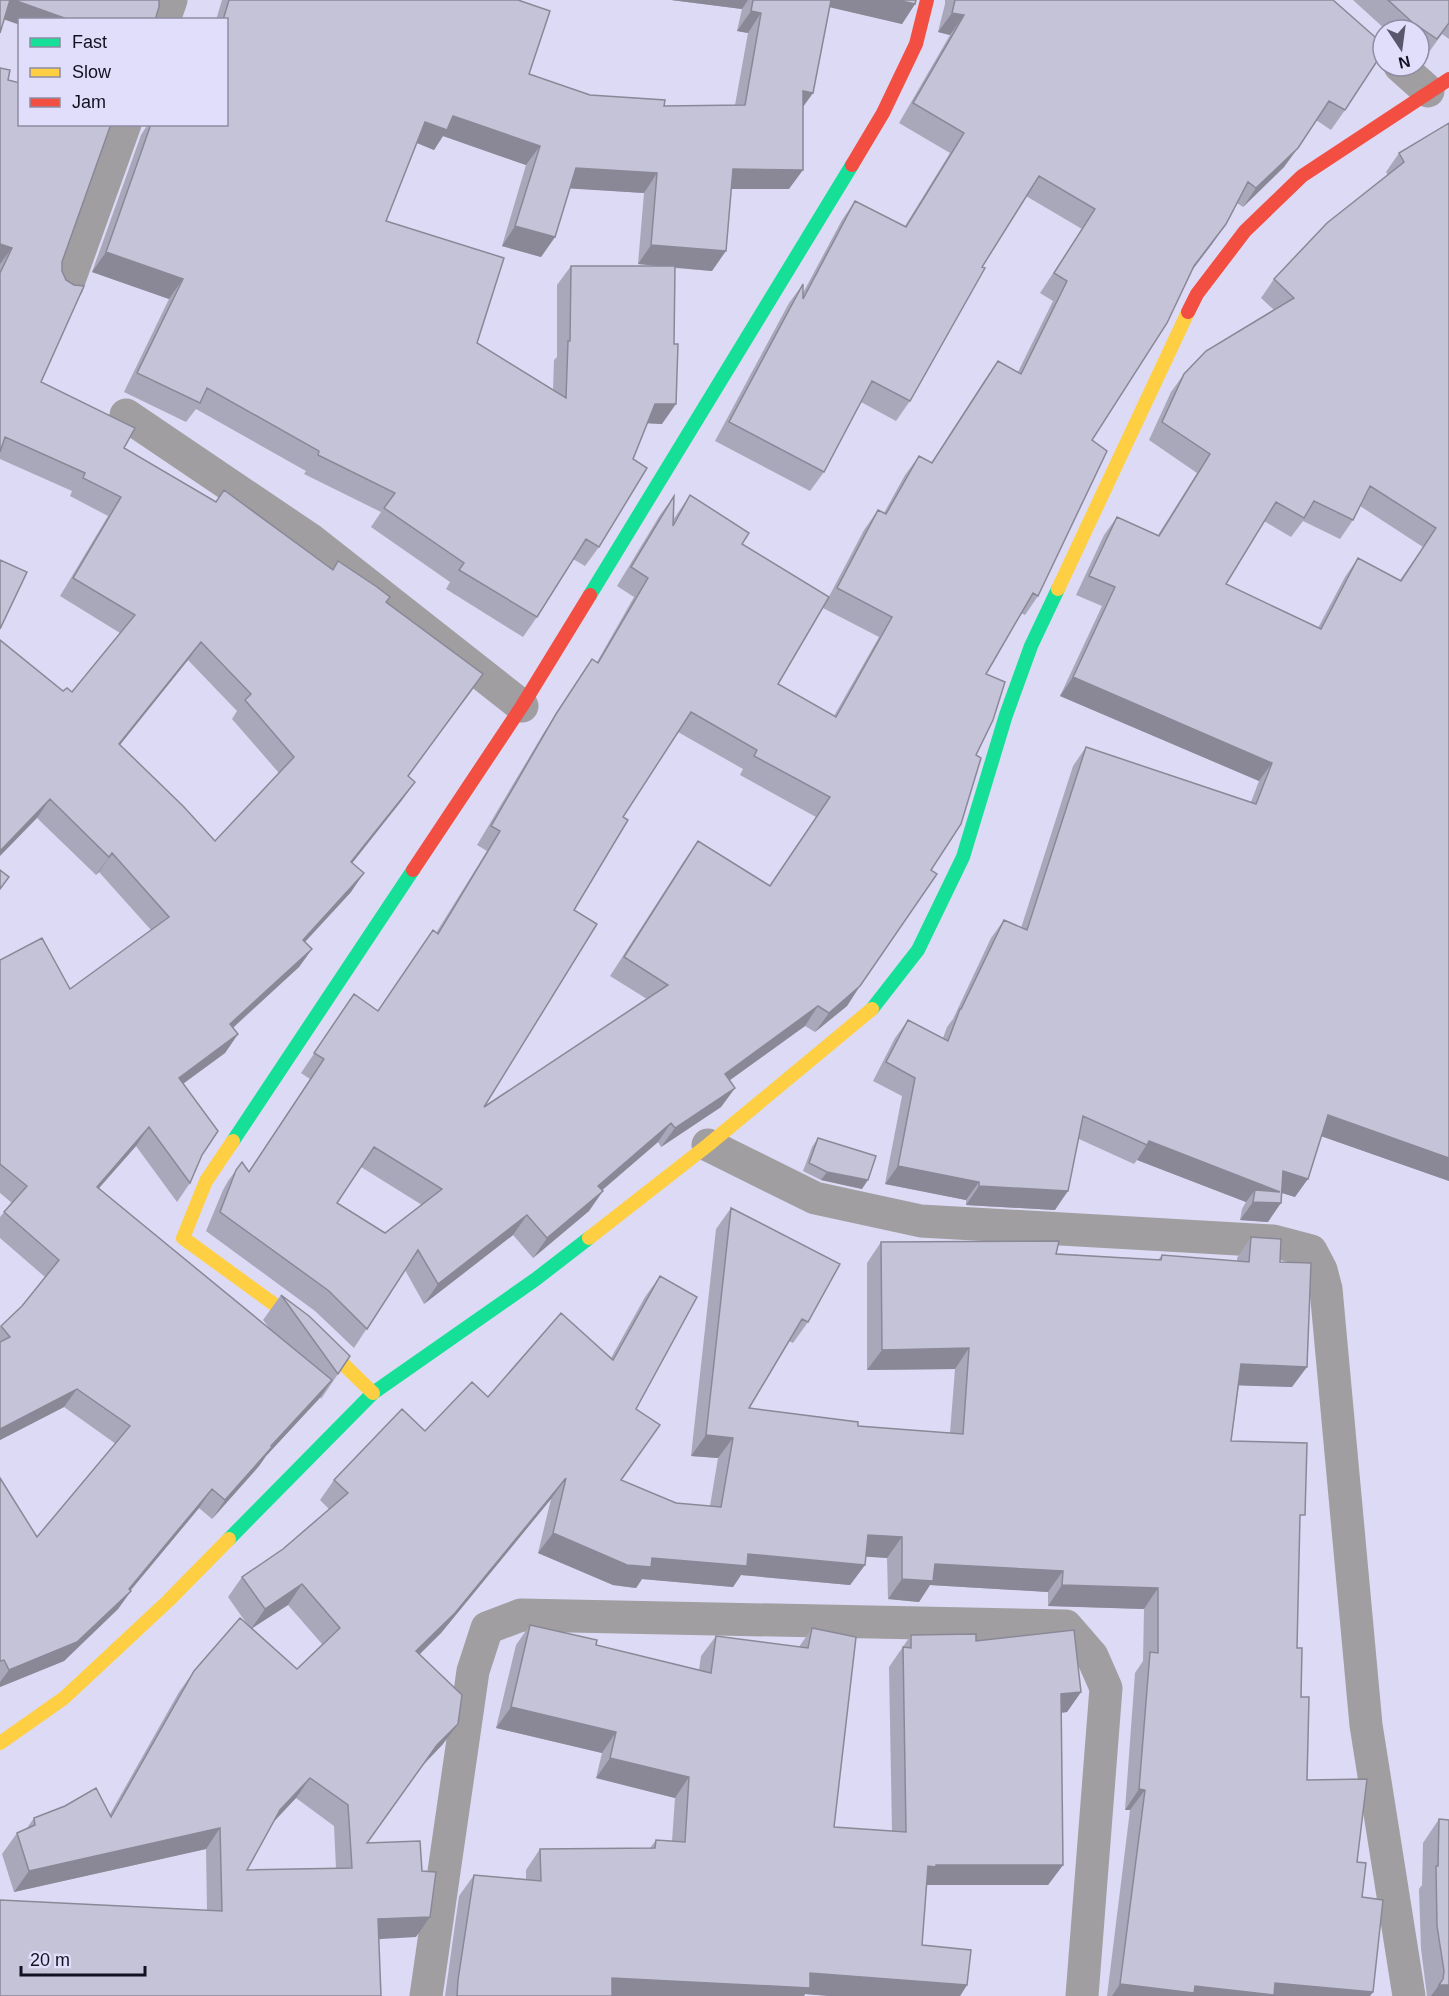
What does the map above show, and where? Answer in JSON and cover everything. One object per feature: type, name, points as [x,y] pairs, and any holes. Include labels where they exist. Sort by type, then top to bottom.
[{"type":"street","points":[[165,18],[171,0]]},
{"type":"street","points":[[373,1393],[304,1326],[183,1238],[206,1181],[522,706],[884,113],[916,44],[927,0]]},
{"type":"street","points":[[1425,78],[1439,85]]},
{"type":"street","points":[[0,1743],[72,1690],[168,1601],[373,1393],[536,1279],[708,1145],[876,1006],[918,950],[963,857],[1006,715],[1031,646],[1197,294],[1245,231],[1302,176],[1439,85]]},
{"type":"street","points":[[67,286],[124,126]]},
{"type":"street","points":[[126,414],[310,540],[522,706]]},
{"type":"street","points":[[708,1145],[815,1198],[921,1221],[1273,1241],[1311,1251],[1321,1270],[1326,1289],[1366,1725],[1409,1996]]},
{"type":"street","points":[[426,1996],[473,1671],[487,1628],[521,1615],[1066,1626],[1092,1656],[1106,1688],[1082,1996]]},
{"type":"building","points":[[0,0],[10,0],[0,33]]},
{"type":"building","points":[[14,0],[159,0],[156,18],[64,18]]},
{"type":"building","points":[[229,0],[518,0],[550,11],[529,74],[590,95],[665,100],[664,106],[745,105],[761,13],[751,11],[753,0],[831,0],[813,93],[803,91],[803,170],[733,169],[726,251],[651,245],[657,173],[576,168],[555,237],[515,226],[540,146],[453,116],[447,130],[425,122],[386,221],[504,258],[477,343],[566,398],[568,341],[570,341],[571,266],[675,266],[674,344],[678,344],[676,404],[655,404],[633,459],[647,468],[599,547],[586,539],[537,617],[459,570],[464,563],[384,508],[395,493],[318,455],[319,451],[207,388],[200,403],[137,373],[183,279],[106,252],[150,126],[228,126],[228,18],[224,18]]},
{"type":"building","points":[[897,0],[916,0],[915,4]]},
{"type":"building","points":[[955,0],[1333,0],[1371,33],[1371,70],[1345,110],[1329,101],[1298,148],[1256,188],[1248,182],[1226,224],[1194,266],[1167,323],[1092,440],[1107,451],[1038,596],[1033,593],[986,674],[1005,682],[993,720],[976,755],[981,758],[961,824],[931,870],[937,874],[860,986],[829,1013],[818,1006],[725,1074],[735,1088],[675,1128],[671,1123],[598,1186],[603,1191],[547,1238],[527,1215],[438,1284],[418,1250],[367,1329],[329,1291],[220,1212],[236,1170],[242,1162],[249,1172],[324,1059],[314,1053],[354,994],[378,1011],[433,930],[438,934],[500,831],[491,826],[556,714],[592,659],[598,663],[648,578],[631,567],[674,496],[673,526],[690,495],[749,533],[742,544],[829,597],[778,684],[836,717],[892,617],[837,588],[878,510],[886,514],[919,456],[932,463],[998,361],[1021,374],[1067,281],[1054,273],[1095,209],[1039,176],[982,267],[985,268],[910,401],[872,381],[824,472],[729,422],[803,284],[803,299],[855,201],[906,227],[964,133],[913,103],[964,15],[952,13]],"holes":[[[691,712],[757,750],[754,756],[830,797],[770,886],[698,841],[624,957],[668,985],[484,1107],[597,924],[574,910],[628,820],[623,817]],[[374,1147],[442,1189],[385,1233],[337,1203]]]},
{"type":"building","points":[[1388,0],[1449,0],[1449,23],[1437,39],[1431,35],[1431,18],[1408,18]]},
{"type":"building","points":[[0,68],[10,70],[8,80],[18,82],[18,126],[110,126],[62,262],[62,271],[66,280],[74,285],[84,286],[41,382],[135,428],[124,448],[216,502],[224,490],[333,570],[338,561],[390,597],[386,602],[483,674],[408,776],[415,782],[351,862],[364,873],[303,940],[312,949],[230,1024],[238,1034],[179,1078],[218,1131],[202,1155],[190,1183],[149,1127],[97,1187],[332,1380],[225,1500],[212,1489],[129,1589],[131,1591],[77,1642],[9,1670],[4,1660],[0,1661],[0,1478],[37,1537],[130,1426],[77,1389],[0,1429],[0,1342],[10,1337],[1,1326],[22,1306],[59,1260],[4,1212],[27,1186],[0,1164],[0,960],[42,938],[70,989],[169,917],[112,853],[109,857],[50,799],[0,851],[0,640],[63,691],[67,688],[72,692],[135,615],[73,578],[121,497],[83,478],[85,473],[5,437],[0,452],[0,273],[12,248],[0,244]],"holes":[[[201,642],[251,694],[245,700],[294,757],[215,841],[183,806],[119,744]]]},
{"type":"building","points":[[1449,123],[1449,1158],[1328,1115],[1308,1179],[1283,1171],[1281,1203],[1253,1202],[1255,1190],[1280,1192],[1149,1141],[1147,1145],[1083,1116],[1068,1191],[979,1186],[979,1182],[898,1166],[915,1078],[886,1062],[908,1020],[948,1041],[960,1009],[1004,920],[1027,930],[1086,747],[1256,804],[1272,763],[1073,677],[1115,587],[1089,576],[1117,517],[1159,536],[1210,454],[1162,422],[1184,374],[1206,351],[1294,298],[1274,279],[1327,223],[1404,162],[1399,153]],"holes":[[[1370,486],[1436,528],[1401,581],[1358,558],[1321,629],[1226,584],[1276,502],[1304,518],[1314,501],[1353,520]]]},
{"type":"building","points":[[0,560],[27,572],[0,629]]},
{"type":"building","points":[[0,870],[9,877],[0,889]]},
{"type":"building","points":[[818,1138],[876,1156],[868,1180],[827,1172],[809,1163]]},
{"type":"building","points":[[731,1208],[840,1264],[808,1322],[802,1319],[749,1408],[858,1422],[858,1426],[963,1434],[969,1348],[882,1350],[881,1242],[1059,1241],[1056,1254],[1161,1260],[1162,1255],[1249,1262],[1251,1237],[1281,1239],[1280,1262],[1311,1263],[1307,1367],[1241,1364],[1231,1441],[1307,1443],[1305,1515],[1300,1515],[1297,1648],[1302,1648],[1301,1697],[1309,1697],[1307,1780],[1367,1779],[1357,1862],[1366,1863],[1362,1897],[1383,1900],[1373,1992],[1275,1983],[1274,1995],[1195,1986],[1194,1993],[1120,1984],[1145,1790],[1139,1789],[1150,1652],[1158,1653],[1158,1588],[1062,1585],[1063,1571],[935,1564],[933,1581],[902,1579],[902,1537],[868,1535],[865,1565],[748,1554],[747,1566],[652,1558],[651,1567],[627,1565],[553,1533],[566,1478],[455,1613],[416,1651],[462,1695],[458,1724],[437,1745],[367,1843],[420,1841],[422,1871],[436,1872],[430,1917],[378,1919],[381,1996],[0,1996],[0,1900],[222,1911],[220,1828],[29,1871],[17,1833],[35,1825],[34,1818],[65,1806],[96,1788],[111,1817],[194,1671],[240,1618],[297,1669],[340,1628],[302,1584],[265,1609],[242,1577],[283,1549],[348,1493],[334,1480],[402,1409],[425,1431],[472,1382],[488,1397],[561,1313],[613,1360],[660,1276],[697,1297],[636,1409],[660,1425],[621,1480],[676,1503],[721,1507],[733,1438],[706,1435]],"holes":[[[310,1778],[348,1805],[352,1868],[247,1870],[280,1810]]]},
{"type":"building","points":[[281,1295],[309,1316],[350,1356],[338,1374]]},
{"type":"building","points":[[530,1625],[597,1640],[596,1645],[711,1673],[716,1636],[808,1648],[812,1628],[856,1637],[834,1827],[906,1832],[903,1647],[911,1648],[911,1635],[976,1634],[976,1641],[1074,1630],[1081,1692],[1061,1694],[1063,1865],[928,1866],[922,1945],[971,1950],[967,1985],[810,1973],[810,1988],[612,1978],[612,1996],[457,1996],[474,1875],[541,1881],[540,1849],[655,1848],[656,1840],[685,1842],[689,1777],[610,1758],[616,1732],[511,1707]]},
{"type":"building","points":[[1439,1819],[1449,1820],[1449,1985],[1439,1985],[1444,1971],[1437,1926],[1436,1866],[1438,1866]]},
{"type":"traffic: fast","points":[[590,595],[852,165]]},
{"type":"traffic: fast","points":[[872,1009],[918,950],[963,857],[1006,715],[1031,646],[1058,589]]},
{"type":"traffic: fast","points":[[233,1141],[413,870]]},
{"type":"traffic: fast","points":[[229,1539],[373,1393],[536,1279],[589,1238]]},
{"type":"traffic: slow","points":[[1058,589],[1188,312]]},
{"type":"traffic: slow","points":[[589,1238],[708,1145],[872,1009]]},
{"type":"traffic: slow","points":[[233,1141],[206,1181],[183,1238],[304,1326],[373,1393]]},
{"type":"traffic: slow","points":[[0,1743],[64,1698],[168,1601],[229,1539]]},
{"type":"traffic: jam","points":[[852,165],[883,113],[916,44],[927,0]]},
{"type":"traffic: jam","points":[[1188,312],[1197,294],[1245,231],[1302,176],[1449,79]]},
{"type":"traffic: jam","points":[[413,870],[522,706],[590,595]]}]
